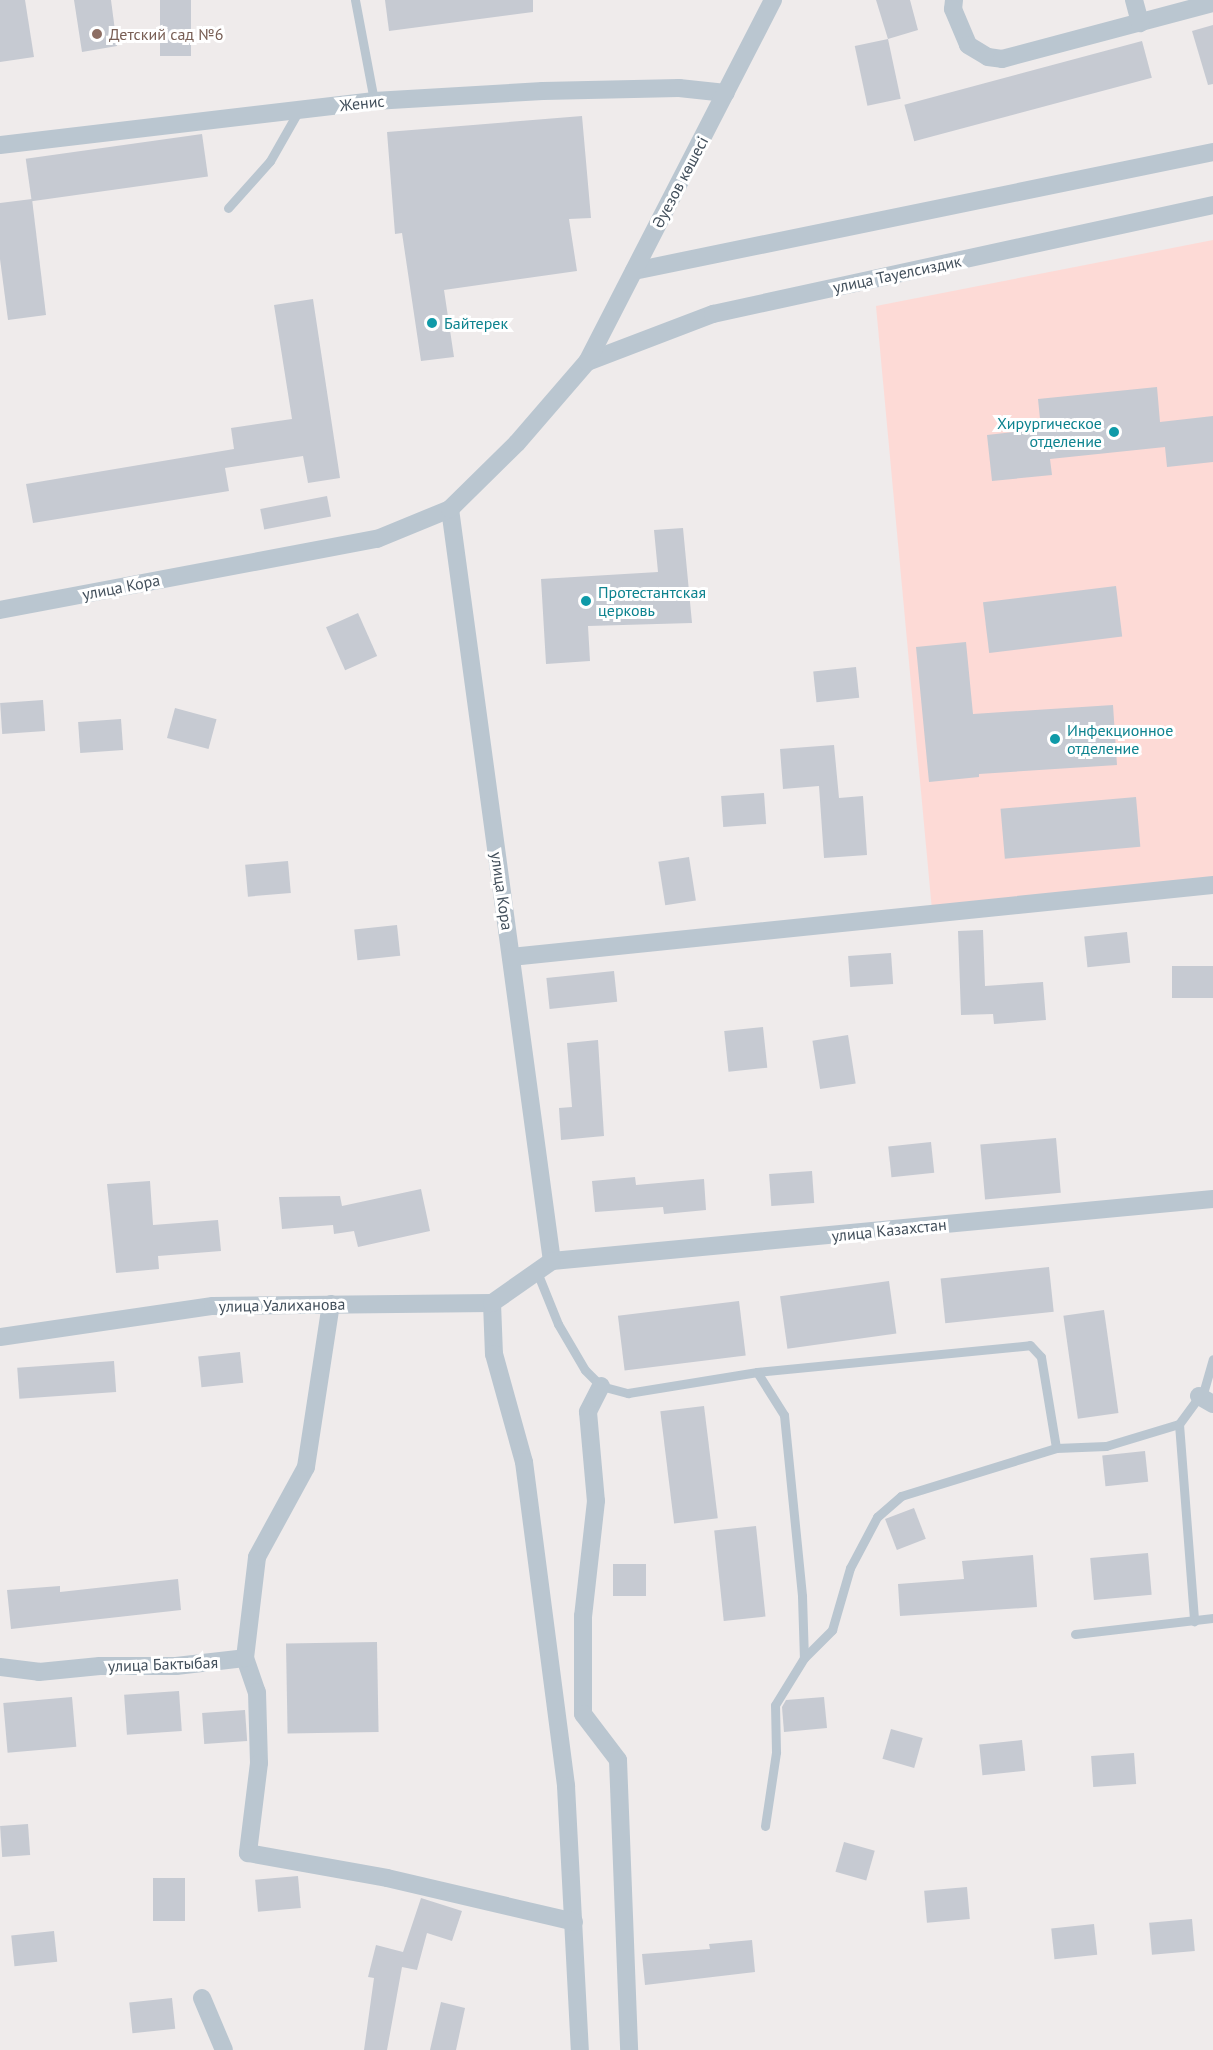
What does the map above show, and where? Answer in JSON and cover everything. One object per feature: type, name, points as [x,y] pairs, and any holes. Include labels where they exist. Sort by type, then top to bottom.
[{"type":"street","name":"Әуезов көшесі","points":[[587,362],[773,0]]},
{"type":"street","points":[[954,0],[953,9],[968,45],[988,57],[1002,59],[1213,3]]},
{"type":"street","points":[[1134,0],[1140,23]]},
{"type":"street","name":"Женис","points":[[0,145],[374,101],[555,91],[679,88],[726,93]]},
{"type":"street","points":[[634,271],[1213,152]]},
{"type":"street","name":"улица Тауелсиздик","points":[[587,362],[713,314],[1213,205]]},
{"type":"street","name":"улица Кора","points":[[0,610],[377,539],[450,509],[517,443],[587,362]]},
{"type":"street","name":"улица Кора","points":[[450,509],[511,957],[559,1261]]},
{"type":"street","points":[[511,957],[1213,885]]},
{"type":"street","name":"улица Казахстан","points":[[559,1261],[1213,1198]]},
{"type":"street","points":[[559,1261],[537,1272],[492,1303],[494,1354],[524,1462],[546,1615],[566,1786],[580,2050]]},
{"type":"street","name":"улица Уалиханова","points":[[0,1337],[213,1306],[492,1303]]},
{"type":"street","points":[[331,1305],[306,1467],[257,1557],[245,1658],[257,1692],[259,1763],[248,1853],[387,1878],[574,1922]]},
{"type":"street","points":[[601,1386],[588,1412],[596,1501],[583,1616],[583,1714],[618,1760],[629,2050]]},
{"type":"street","name":"улица Бактыбая","points":[[0,1667],[39,1672],[100,1666],[220,1663],[245,1658]]},
{"type":"street","points":[[202,1998],[224,2050]]},
{"type":"lane","points":[[355,0],[374,101]]},
{"type":"lane","points":[[228,208],[270,161],[299,110]]},
{"type":"lane","points":[[537,1272],[563,1333],[585,1370],[601,1386],[627,1392],[758,1372],[1030,1345],[1041,1357],[1056,1448]]},
{"type":"lane","points":[[765,1826],[776,1752],[775,1705],[804,1658],[832,1630],[850,1568],[877,1518],[901,1496],[1056,1448],[1106,1446],[1179,1424],[1206,1400],[1213,1359]]},
{"type":"lane","points":[[758,1372],[784,1414],[802,1596],[804,1658]]},
{"type":"lane","points":[[1179,1424],[1194,1620]]},
{"type":"lane","points":[[1075,1634],[1213,1618]]},
{"type":"shaded area","points":[[1213,240],[1213,888],[933,921],[876,306]]},
{"type":"building","points":[[0,0],[25,0],[34,57],[0,62]]},
{"type":"building","points":[[74,0],[111,0],[117,46],[82,52]]},
{"type":"building","points":[[160,0],[191,0],[191,56],[160,56]]},
{"type":"building","points":[[385,0],[533,0],[533,12],[389,31]]},
{"type":"building","points":[[876,0],[910,0],[918,30],[888,39]]},
{"type":"building","points":[[1213,25],[1213,84],[1208,85],[1192,31]]},
{"type":"building","points":[[888,39],[901,99],[867,106],[855,46]]},
{"type":"building","points":[[1142,41],[1152,78],[914,141],[904,105]]},
{"type":"building","points":[[582,116],[591,218],[569,219],[577,271],[444,290],[454,357],[421,361],[402,233],[395,234],[387,132]]},
{"type":"building","points":[[202,134],[208,177],[32,201],[26,159]]},
{"type":"building","points":[[32,199],[46,315],[8,320],[0,259],[0,203]]},
{"type":"building","points":[[313,299],[340,478],[308,483],[303,456],[225,468],[229,491],[33,523],[26,484],[234,449],[231,428],[292,419],[274,305]]},
{"type":"building","name":"Хирургическое отделение","points":[[1157,387],[1160,422],[1213,416],[1213,462],[1167,467],[1165,447],[1050,459],[1052,475],[992,481],[987,435],[1041,429],[1038,399]]},
{"type":"building","points":[[327,496],[331,517],[264,530],[260,509]]},
{"type":"building","points":[[683,528],[692,623],[588,626],[590,661],[546,664],[541,579],[658,572],[654,530]]},
{"type":"building","points":[[1116,586],[1122,637],[989,653],[983,602]]},
{"type":"building","points":[[358,613],[377,656],[345,670],[326,627]]},
{"type":"building","points":[[966,642],[973,714],[1113,705],[1117,765],[979,774],[979,777],[929,782],[916,647]]},
{"type":"building","points":[[856,667],[859,698],[816,702],[813,671]]},
{"type":"building","points":[[43,700],[45,731],[2,734],[0,703]]},
{"type":"building","points":[[175,708],[217,719],[209,749],[167,738]]},
{"type":"building","points":[[121,719],[123,750],[80,753],[78,722]]},
{"type":"building","points":[[834,745],[839,798],[863,796],[867,855],[824,858],[819,786],[783,789],[780,749]]},
{"type":"building","points":[[764,793],[766,824],[723,827],[721,796]]},
{"type":"building","points":[[1136,797],[1140,847],[1005,859],[1001,809]]},
{"type":"building","points":[[689,857],[696,900],[665,905],[658,862]]},
{"type":"building","points":[[288,861],[291,893],[248,897],[245,865]]},
{"type":"building","points":[[397,925],[400,956],[357,960],[354,929]]},
{"type":"building","points":[[983,930],[985,986],[1043,982],[1046,1020],[994,1024],[993,1014],[961,1015],[958,931]]},
{"type":"building","points":[[1127,932],[1130,963],[1087,967],[1084,936]]},
{"type":"building","points":[[891,953],[893,984],[850,987],[848,956]]},
{"type":"building","points":[[1172,966],[1213,966],[1213,998],[1172,998]]},
{"type":"building","points":[[614,971],[617,1002],[550,1009],[546,978]]},
{"type":"building","points":[[763,1027],[767,1068],[728,1072],[724,1031]]},
{"type":"building","points":[[848,1035],[856,1083],[820,1089],[812,1041]]},
{"type":"building","points":[[598,1040],[604,1136],[561,1140],[559,1108],[572,1107],[567,1043]]},
{"type":"building","points":[[1056,1138],[1061,1193],[985,1199],[980,1145]]},
{"type":"building","points":[[931,1142],[934,1173],[891,1177],[888,1146]]},
{"type":"building","points":[[812,1171],[814,1203],[771,1206],[769,1174]]},
{"type":"building","points":[[635,1177],[636,1185],[704,1179],[706,1210],[664,1214],[663,1207],[595,1212],[592,1181]]},
{"type":"building","points":[[150,1181],[153,1225],[218,1220],[221,1251],[158,1256],[159,1269],[116,1273],[107,1184]]},
{"type":"building","points":[[421,1189],[430,1231],[358,1247],[354,1231],[334,1234],[333,1225],[282,1229],[279,1197],[340,1196],[342,1206]]},
{"type":"building","points":[[1049,1267],[1054,1312],[945,1323],[941,1278]]},
{"type":"building","points":[[889,1281],[896,1333],[787,1349],[780,1296]]},
{"type":"building","points":[[739,1301],[746,1356],[625,1370],[618,1316]]},
{"type":"building","points":[[1104,1310],[1118,1413],[1078,1419],[1063,1316]]},
{"type":"building","points":[[240,1352],[243,1383],[201,1387],[198,1356]]},
{"type":"building","points":[[114,1361],[116,1392],[19,1399],[17,1368]]},
{"type":"building","points":[[704,1406],[718,1518],[674,1524],[660,1411]]},
{"type":"building","points":[[1145,1451],[1148,1482],[1105,1486],[1102,1455]]},
{"type":"building","points":[[914,1508],[926,1539],[897,1550],[885,1519]]},
{"type":"building","points":[[756,1526],[766,1617],[724,1621],[714,1530]]},
{"type":"building","points":[[1148,1553],[1152,1595],[1094,1600],[1090,1558]]},
{"type":"building","points":[[1033,1555],[1037,1607],[900,1616],[898,1584],[964,1579],[962,1561]]},
{"type":"building","points":[[613,1564],[646,1564],[646,1596],[613,1596]]},
{"type":"building","points":[[178,1579],[181,1610],[11,1629],[7,1590],[60,1586],[60,1592]]},
{"type":"building","points":[[377,1642],[379,1732],[288,1734],[286,1644]]},
{"type":"building","points":[[179,1691],[182,1731],[127,1735],[124,1695]]},
{"type":"building","points":[[72,1697],[76,1747],[8,1753],[3,1703]]},
{"type":"building","points":[[824,1697],[827,1728],[784,1732],[782,1707],[786,1700]]},
{"type":"building","points":[[245,1710],[247,1741],[204,1744],[202,1713]]},
{"type":"building","points":[[891,1729],[923,1738],[914,1768],[882,1759]]},
{"type":"building","points":[[1022,1740],[1025,1771],[982,1775],[979,1744]]},
{"type":"building","points":[[1134,1753],[1136,1784],[1093,1787],[1091,1756]]},
{"type":"building","points":[[28,1824],[30,1855],[2,1857],[0,1826]]},
{"type":"building","points":[[844,1842],[875,1851],[866,1881],[835,1872]]},
{"type":"building","points":[[298,1876],[301,1908],[258,1912],[255,1880]]},
{"type":"building","points":[[153,1878],[185,1878],[185,1921],[153,1921]]},
{"type":"building","points":[[967,1887],[970,1919],[927,1923],[924,1891]]},
{"type":"building","points":[[421,1898],[462,1911],[452,1941],[427,1933],[417,1970],[402,1967],[387,2050],[364,2050],[374,1978],[368,1977],[376,1945],[403,1952]]},
{"type":"building","points":[[1192,1919],[1195,1951],[1152,1955],[1149,1923]]},
{"type":"building","points":[[1094,1924],[1097,1955],[1054,1959],[1051,1928]]},
{"type":"building","points":[[54,1931],[57,1962],[14,1966],[11,1935]]},
{"type":"building","points":[[752,1940],[755,1972],[645,1985],[642,1954],[710,1949],[709,1944]]},
{"type":"building","points":[[172,1998],[175,2029],[132,2033],[129,2002]]},
{"type":"building","points":[[441,2002],[465,2008],[456,2050],[430,2050]]},
{"type":"place","name":"Детский сад №6","points":[[97,34]]},
{"type":"place","name":"Байтерек","points":[[432,323]]},
{"type":"place","name":"Хирургическое отделение","points":[[1114,432]]},
{"type":"place","name":"Протестантская церковь","points":[[586,601]]},
{"type":"place","name":"Инфекционное отделение","points":[[1055,739]]}]
